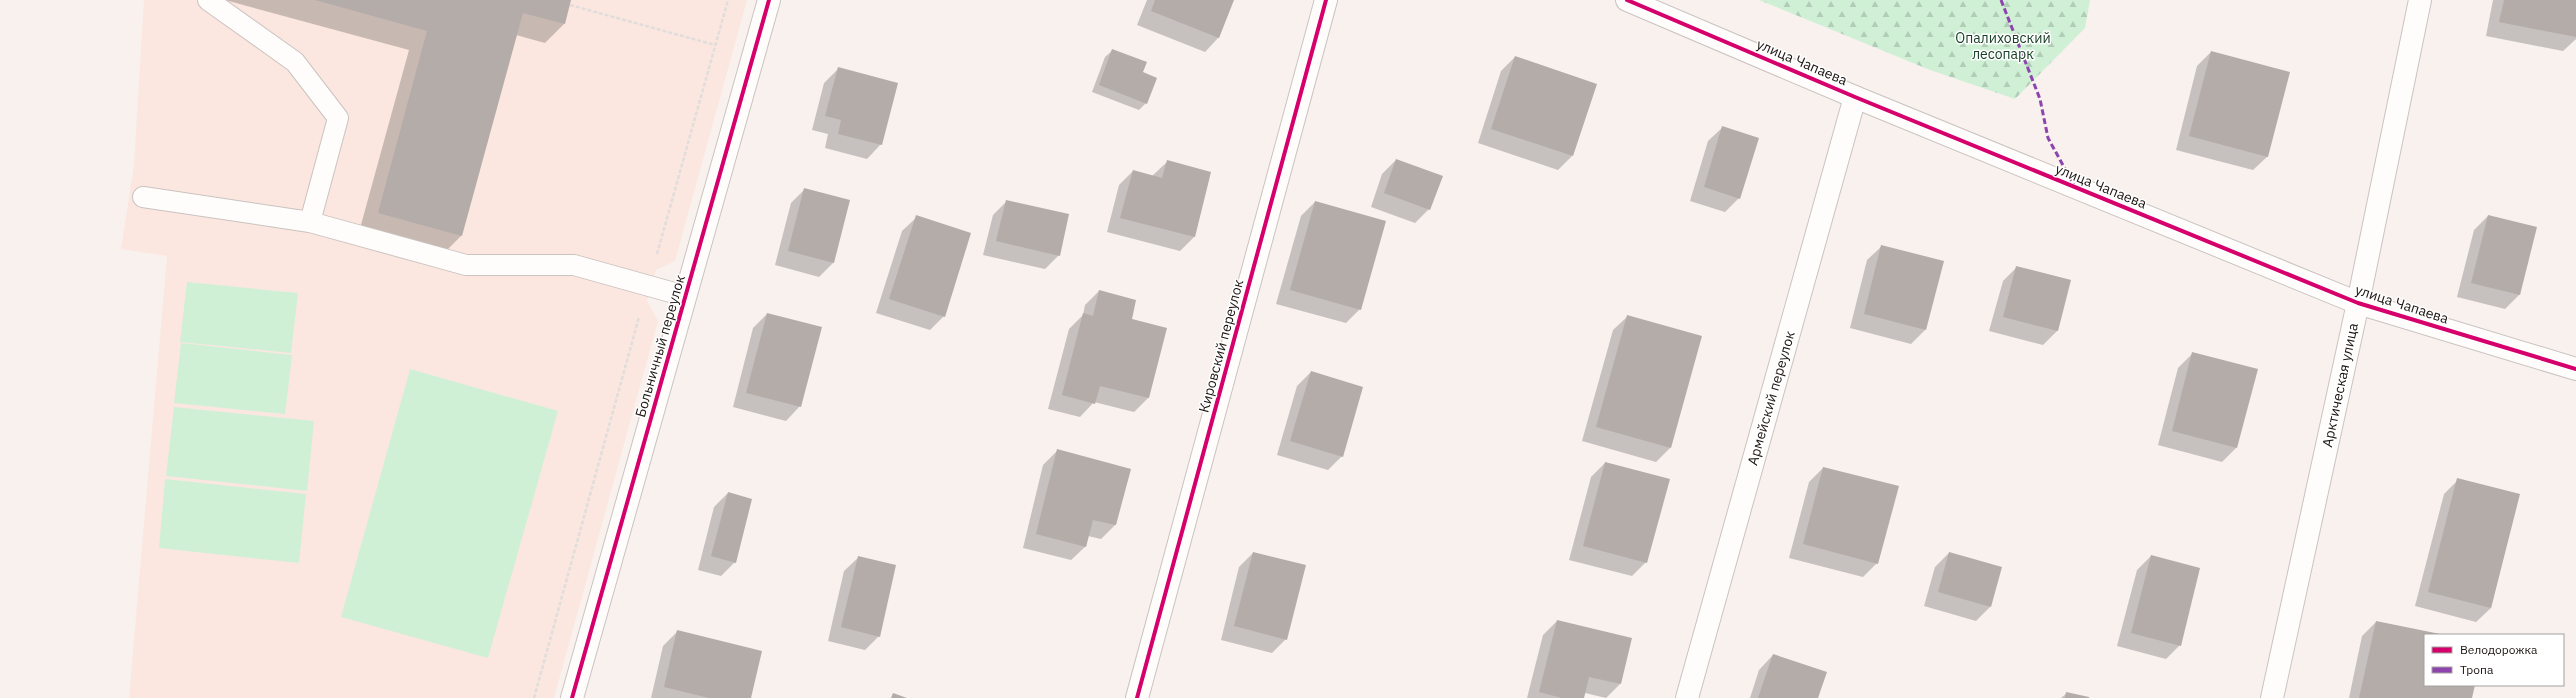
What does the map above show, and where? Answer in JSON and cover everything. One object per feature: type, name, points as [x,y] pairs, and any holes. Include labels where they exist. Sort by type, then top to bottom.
[{"type":"street","name":"Больничный переулок","points":[[572,698],[769,0]]},
{"type":"street","name":"Кировский переулок","points":[[1137,698],[1326,0]]},
{"type":"street","name":"улица Чапаева","points":[[1627,0],[1856,97],[2358,303],[2576,369]]},
{"type":"street","name":"Арктическая улица","points":[[2272,698],[2358,303],[2420,0]]},
{"type":"street","name":"Армейский переулок","points":[[1688,698],[1856,97]]},
{"type":"lane","points":[[208,0],[295,62],[338,118],[310,222]]},
{"type":"lane","points":[[143,197],[310,222],[466,265],[574,265],[685,296]]},
{"type":"path","points":[[534,698],[728,0]]},
{"type":"path","points":[[570,5],[715,45]]},
{"type":"shaded area","points":[[144,0],[747,0],[675,261],[656,270],[647,301],[658,321],[554,698],[129,698],[167,256],[121,249],[134,165]]},
{"type":"green space","name":"Опалиховский лесопарк","points":[[1759,0],[2090,0],[2085,28],[2015,99],[1930,70]]},
{"type":"green space","points":[[187,282],[298,293],[291,353],[180,342]]},
{"type":"green space","points":[[181,343],[292,355],[285,414],[174,403]]},
{"type":"green space","points":[[410,369],[558,411],[488,658],[341,617]]},
{"type":"green space","points":[[174,407],[314,421],[307,491],[166,476]]},
{"type":"green space","points":[[165,479],[306,494],[299,563],[159,548]]},
{"type":"building","points":[[315,0],[571,0],[565,24],[523,13],[462,236],[378,213],[427,31]]},
{"type":"building","points":[[1155,0],[1234,0],[1219,38],[1151,11]]},
{"type":"building","points":[[2504,0],[2576,0],[2576,37],[2499,22]]},
{"type":"building","points":[[1112,49],[1147,62],[1143,72],[1157,78],[1147,104],[1099,85]]},
{"type":"building","points":[[2211,51],[2290,72],[2268,157],[2189,136]]},
{"type":"building","points":[[1515,56],[1597,84],[1573,156],[1491,129]]},
{"type":"building","points":[[838,67],[898,83],[882,145],[838,134],[841,120],[825,116]]},
{"type":"building","points":[[1722,126],[1759,138],[1740,199],[1704,187]]},
{"type":"building","points":[[1396,159],[1443,176],[1430,210],[1384,193]]},
{"type":"building","points":[[1167,160],[1211,172],[1195,237],[1120,218],[1133,170],[1162,178]]},
{"type":"building","points":[[804,188],[850,200],[834,263],[788,251]]},
{"type":"building","points":[[1006,200],[1069,214],[1060,256],[996,241]]},
{"type":"building","points":[[1315,201],[1386,221],[1361,310],[1290,290]]},
{"type":"building","points":[[916,215],[971,233],[945,317],[889,299]]},
{"type":"building","points":[[2488,215],[2537,227],[2520,295],[2471,283]]},
{"type":"building","points":[[1881,245],[1944,261],[1926,330],[1864,314]]},
{"type":"building","points":[[2016,266],[2071,280],[2058,331],[2003,317]]},
{"type":"building","points":[[1099,290],[1136,300],[1132,319],[1167,328],[1149,398],[1100,386],[1095,404],[1062,395],[1083,313],[1093,316]]},
{"type":"building","points":[[767,313],[822,327],[801,407],[746,393]]},
{"type":"building","points":[[1627,315],[1702,336],[1671,448],[1596,427]]},
{"type":"building","points":[[2192,352],[2258,369],[2237,448],[2172,431]]},
{"type":"building","points":[[1311,371],[1363,387],[1343,457],[1290,441]]},
{"type":"building","points":[[1057,449],[1131,469],[1116,525],[1093,520],[1086,547],[1036,534]]},
{"type":"building","points":[[1605,462],[1670,479],[1647,563],[1583,546]]},
{"type":"building","points":[[1823,467],[1899,486],[1878,564],[1803,544]]},
{"type":"building","points":[[2457,478],[2520,494],[2491,608],[2428,592]]},
{"type":"building","points":[[728,492],[752,499],[736,563],[711,556]]},
{"type":"building","points":[[1253,552],[1306,565],[1287,640],[1234,626]]},
{"type":"building","points":[[1949,552],[2002,567],[1991,607],[1938,592]]},
{"type":"building","points":[[2151,555],[2200,568],[2181,646],[2131,633]]},
{"type":"building","points":[[858,556],[896,565],[880,637],[841,627]]},
{"type":"building","points":[[1557,620],[1632,638],[1621,684],[1589,677],[1584,698],[1562,698],[1539,692]]},
{"type":"building","points":[[2376,621],[2440,634],[2424,634],[2424,686],[2475,686],[2472,698],[2359,698]]},
{"type":"building","points":[[677,630],[762,651],[751,698],[709,698],[664,687]]},
{"type":"building","points":[[1773,654],[1827,672],[1818,698],[1758,698]]},
{"type":"building","points":[[2066,692],[2089,697],[2089,698],[2065,698]]},
{"type":"building","points":[[893,693],[907,698],[891,698]]},
{"type":"marked path","points":[[2001,0],[2040,99],[2048,138],[2075,187]]},
{"type":"cycle path","points":[[572,698],[769,0]]},
{"type":"cycle path","points":[[1137,698],[1326,0]]},
{"type":"cycle path","points":[[1627,0],[1855,97],[2358,303],[2576,369]]}]
